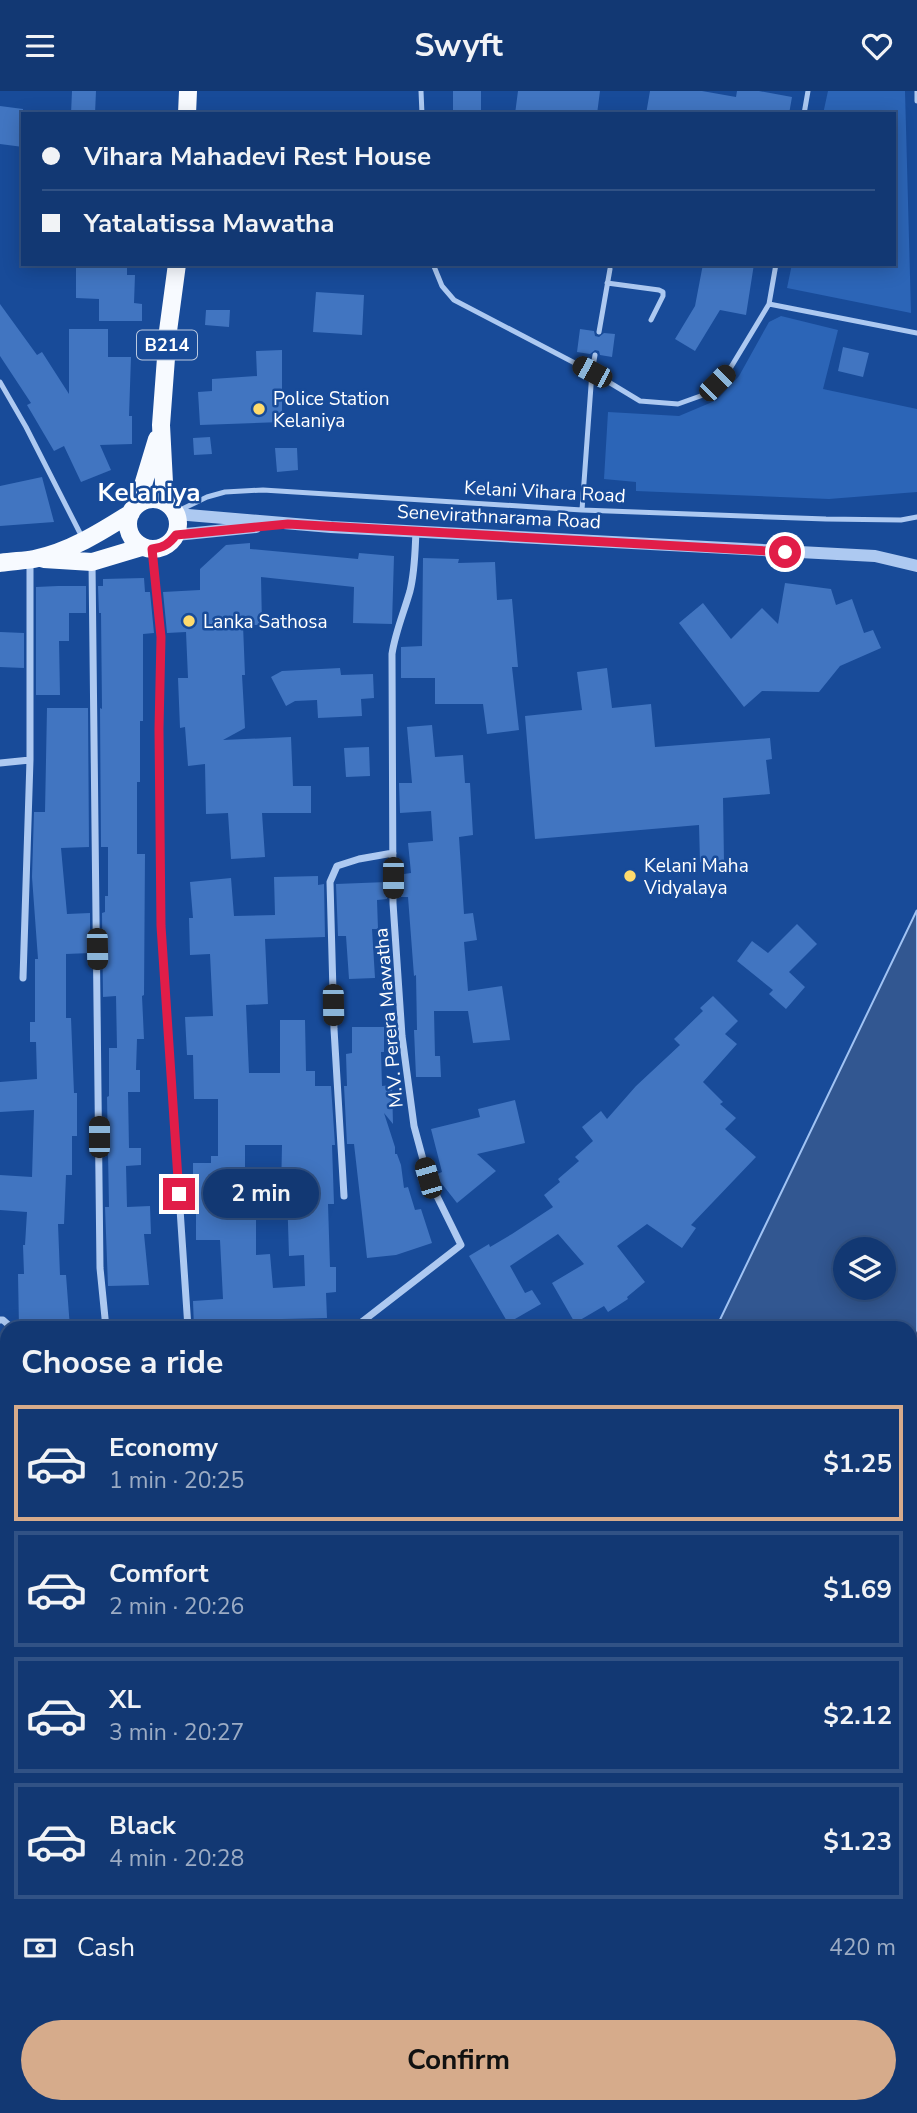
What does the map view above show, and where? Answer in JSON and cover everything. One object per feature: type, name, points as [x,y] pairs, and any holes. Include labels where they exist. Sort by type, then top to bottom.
[{"type":"main road","points":[[187,112],[188,91]]},
{"type":"main road","name":"B214","points":[[172,510],[161,425],[168,331],[177,266]]},
{"type":"main road","name":"B214","points":[[134,509],[161,425]]},
{"type":"main road","points":[[0,563],[34,559],[92,562],[147,548],[159,549],[169,544],[176,535],[178,526],[172,510],[155,499],[146,500],[84,541],[34,559]]},
{"type":"main road","points":[[134,509],[128,523],[130,533],[135,542],[147,548]]},
{"type":"street","name":"Senevirathnarama Road","points":[[172,510],[288,524],[875,556],[917,566]]},
{"type":"street","name":"Senevirathnarama Road","points":[[176,535],[288,524]]},
{"type":"street","name":"M.V. Perera Mawatha","points":[[363,1321],[461,1245],[428,1178],[414,1126],[402,1036],[393,903],[392,654],[410,592],[416,530]]},
{"type":"street","points":[[147,548],[161,637],[161,926],[188,1321]]},
{"type":"street","points":[[23,978],[34,559]]},
{"type":"street","points":[[92,562],[100,1268],[105,1321]]},
{"type":"street","points":[[0,763],[30,759]]},
{"type":"street","points":[[344,1196],[334,1029],[330,882],[337,866],[393,853]]},
{"type":"lane","points":[[421,91],[422,112]]},
{"type":"lane","points":[[804,112],[808,91]]},
{"type":"lane","points":[[916,91],[917,101]]},
{"type":"lane","points":[[434,266],[442,286],[454,300],[592,372],[640,401],[678,404],[706,394],[728,372],[769,304],[776,266]]},
{"type":"lane","points":[[599,332],[610,269]]},
{"type":"lane","points":[[607,283],[663,292],[651,320]]},
{"type":"lane","points":[[769,304],[917,333]]},
{"type":"lane","points":[[582,510],[595,355]]},
{"type":"lane","points":[[0,382],[84,541]]},
{"type":"lane","name":"Kelani Vihara Road","points":[[172,510],[225,492],[263,490],[582,510],[826,519],[901,520],[917,517]]},
{"type":"shaded area","points":[[828,91],[905,91],[911,313],[787,288],[792,266],[896,266],[896,112],[823,112]]},
{"type":"shaded area","points":[[781,316],[838,330],[823,389],[917,409],[917,492],[829,499],[636,491],[636,482],[604,479],[608,412],[679,416],[717,400],[739,376],[769,322]]},
{"type":"shaded area","points":[[917,910],[917,1321],[719,1321]]},
{"type":"building","points":[[72,91],[96,91],[95,112],[71,112]]},
{"type":"building","points":[[453,91],[481,91],[481,112],[453,112]]},
{"type":"building","points":[[518,91],[600,91],[597,112],[515,112]]},
{"type":"building","points":[[650,91],[702,91],[736,97],[737,91],[759,91],[792,97],[789,112],[646,112]]},
{"type":"building","points":[[0,106],[23,109],[21,147],[0,144]]},
{"type":"building","points":[[76,266],[127,266],[127,275],[135,275],[134,303],[142,304],[142,321],[99,321],[99,299],[76,298]]},
{"type":"building","points":[[703,266],[754,266],[746,315],[720,310],[695,351],[675,339],[695,306]]},
{"type":"building","points":[[316,292],[364,295],[362,335],[313,332]]},
{"type":"building","points":[[0,304],[37,355],[42,352],[69,394],[69,329],[108,329],[108,357],[131,357],[129,416],[132,416],[132,444],[100,445],[111,470],[81,482],[64,446],[54,451],[27,405],[31,403],[0,356]]},
{"type":"building","points":[[206,310],[230,310],[229,327],[205,325]]},
{"type":"building","points":[[580,329],[594,331],[595,336],[599,337],[604,333],[615,334],[612,357],[600,355],[599,351],[595,350],[590,354],[577,352]]},
{"type":"building","points":[[843,347],[869,353],[863,377],[838,371]]},
{"type":"building","points":[[282,350],[282,422],[200,425],[198,392],[212,391],[212,379],[257,376],[256,351]]},
{"type":"building","points":[[210,437],[212,454],[194,455],[193,438]]},
{"type":"building","points":[[275,448],[297,448],[298,470],[277,472]]},
{"type":"building","points":[[42,477],[54,522],[0,526],[0,486]]},
{"type":"building","points":[[250,543],[250,549],[358,559],[359,553],[394,556],[392,624],[353,623],[354,587],[261,577],[262,625],[243,625],[245,728],[223,740],[291,737],[293,786],[311,786],[311,813],[262,813],[265,857],[231,859],[228,813],[206,814],[205,764],[188,766],[185,727],[180,728],[178,678],[188,678],[186,632],[167,633],[163,592],[200,590],[200,569],[226,545]]},
{"type":"building","points":[[423,558],[459,559],[458,563],[495,562],[497,600],[512,599],[518,667],[512,667],[519,730],[487,734],[483,704],[435,704],[435,678],[401,678],[401,647],[422,646]]},
{"type":"building","points":[[144,578],[145,592],[150,592],[154,633],[143,634],[143,721],[140,721],[140,782],[137,782],[137,854],[145,854],[142,996],[144,1039],[137,1039],[136,1070],[140,1070],[140,1092],[128,1092],[129,1148],[141,1148],[141,1165],[126,1166],[127,1207],[150,1206],[151,1234],[144,1234],[149,1285],[108,1286],[105,1207],[109,1207],[107,1097],[109,1048],[117,1048],[116,996],[103,997],[102,913],[105,912],[105,896],[108,896],[108,847],[101,847],[101,613],[98,586],[103,586],[103,579]]},
{"type":"building","points":[[785,583],[831,589],[836,605],[852,599],[864,633],[873,630],[881,648],[840,666],[819,692],[762,691],[744,707],[679,623],[703,603],[731,639],[762,608],[778,624]]},
{"type":"building","points":[[86,586],[86,613],[69,613],[69,641],[59,641],[60,695],[36,695],[36,587]]},
{"type":"building","points":[[0,632],[24,633],[24,668],[0,667]]},
{"type":"building","points":[[340,668],[341,675],[373,674],[374,698],[361,699],[362,716],[318,718],[317,700],[295,701],[286,706],[271,677],[282,671]]},
{"type":"building","points":[[607,668],[612,708],[651,704],[655,747],[770,738],[772,759],[766,760],[770,794],[723,798],[724,862],[700,862],[699,825],[535,839],[525,716],[582,710],[577,672]]},
{"type":"building","points":[[47,708],[88,708],[89,847],[61,848],[67,914],[90,913],[90,953],[66,954],[66,1018],[71,1018],[74,1093],[77,1093],[77,1136],[72,1136],[72,1175],[66,1175],[64,1224],[58,1224],[60,1275],[66,1275],[69,1321],[19,1321],[18,1274],[24,1274],[23,1245],[27,1212],[0,1210],[0,1175],[32,1177],[34,1110],[0,1112],[0,1082],[37,1079],[36,1042],[30,1042],[30,1022],[35,1022],[35,959],[38,959],[32,877],[34,812],[45,812]]},
{"type":"building","points":[[432,725],[435,757],[463,755],[465,783],[470,783],[473,835],[459,837],[464,914],[473,913],[477,940],[464,942],[468,991],[502,986],[510,1040],[473,1043],[468,1011],[434,1011],[435,1056],[440,1056],[441,1077],[416,1077],[416,975],[414,976],[408,897],[399,897],[399,881],[404,881],[404,874],[411,873],[408,843],[433,841],[431,811],[400,813],[399,783],[412,783],[407,727]]},
{"type":"building","points":[[369,747],[370,776],[346,777],[344,748]]},
{"type":"building","points":[[318,876],[318,885],[324,884],[325,937],[265,939],[268,1004],[246,1005],[249,1073],[280,1073],[280,1020],[305,1020],[306,1071],[315,1071],[315,1086],[331,1086],[335,1145],[332,1145],[334,1204],[328,1204],[330,1267],[336,1267],[336,1292],[326,1293],[327,1318],[194,1321],[193,1301],[223,1299],[220,1240],[196,1240],[193,1163],[211,1163],[211,1156],[218,1156],[218,1099],[194,1099],[193,1055],[187,1055],[185,1017],[213,1016],[210,954],[190,955],[189,918],[193,918],[190,882],[231,878],[234,916],[275,915],[274,877]],"holes":[[[245,1145],[282,1145],[281,1192],[287,1192],[289,1256],[304,1255],[305,1286],[273,1288],[270,1254],[256,1255],[256,1207],[245,1207]]]},
{"type":"building","points":[[387,882],[387,899],[377,900],[378,929],[372,929],[375,978],[349,979],[346,936],[338,936],[336,884]]},
{"type":"building","points":[[797,924],[817,944],[789,972],[805,987],[786,1009],[769,994],[773,990],[737,961],[752,941],[768,953]]},
{"type":"building","points":[[713,996],[738,1021],[725,1034],[737,1044],[703,1082],[723,1102],[720,1104],[736,1118],[725,1129],[756,1157],[691,1225],[696,1228],[682,1248],[647,1224],[617,1246],[645,1282],[627,1297],[628,1299],[608,1312],[604,1306],[574,1321],[552,1283],[584,1264],[558,1234],[510,1266],[525,1293],[532,1290],[541,1304],[507,1321],[469,1256],[489,1244],[490,1247],[553,1207],[544,1195],[560,1182],[558,1179],[579,1161],[575,1157],[593,1141],[582,1127],[601,1111],[607,1119],[636,1086],[680,1045],[674,1039],[703,1011],[700,1008]]},
{"type":"building","points":[[352,1027],[384,1027],[384,1052],[381,1052],[382,1086],[392,1085],[393,1124],[384,1113],[395,1154],[401,1165],[404,1188],[408,1187],[415,1210],[421,1209],[432,1243],[396,1255],[367,1258],[354,1144],[347,1144],[344,1086],[347,1086],[346,1054],[352,1053]]},
{"type":"building","points":[[515,1100],[525,1143],[477,1154],[496,1171],[457,1203],[435,1175],[442,1172],[431,1129],[480,1117],[478,1109]]},
{"type":"place","name":"Police Station Kelaniya","points":[[259,409]]},
{"type":"place","name":"Lanka Sathosa","points":[[189,621]]},
{"type":"place","name":"Kelani Maha Vidyalaya","points":[[630,876]]},
{"type":"district","name":"Kelaniya","points":[[149,492]]},
{"type":"route","points":[[179,1194],[161,926],[161,637],[152,549],[169,544],[176,535],[288,524],[785,552]]}]
